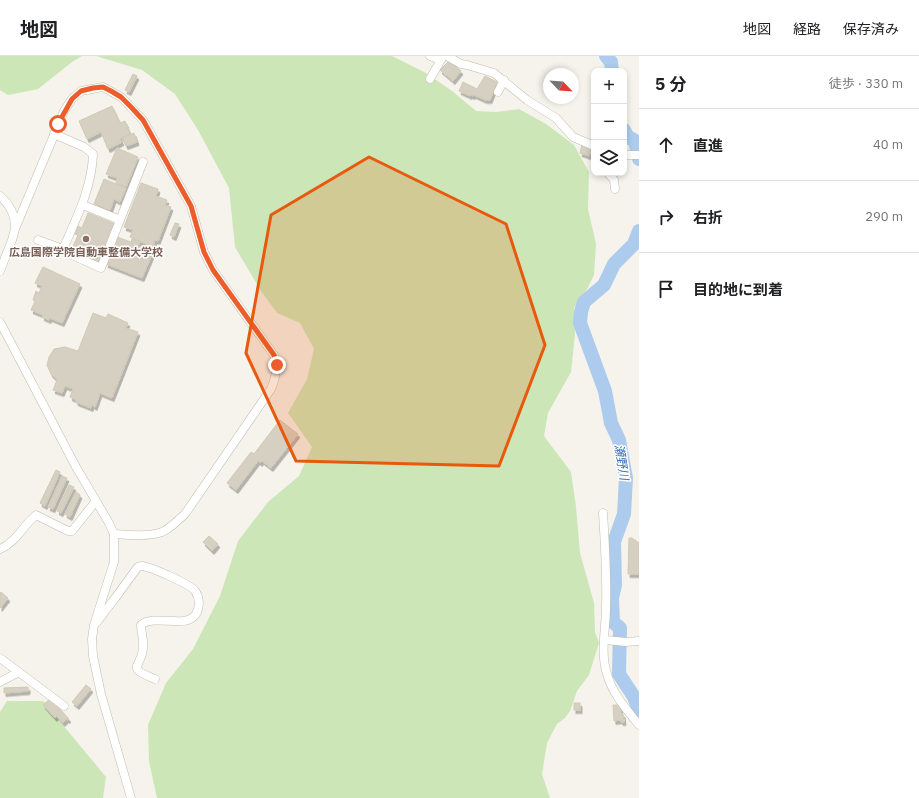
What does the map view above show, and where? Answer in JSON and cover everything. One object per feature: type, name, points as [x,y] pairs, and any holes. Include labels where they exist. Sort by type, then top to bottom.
[{"type":"street","points":[[430,56],[444,57],[461,64],[494,73],[527,100],[556,118],[573,137],[591,145]]},
{"type":"street","points":[[430,79],[444,57]]},
{"type":"street","points":[[498,92],[504,80]]},
{"type":"street","points":[[0,271],[15,229],[64,111],[72,99],[81,91],[103,87],[121,97],[143,120],[191,206],[204,252],[213,270],[274,355],[277,365],[275,381],[271,389],[185,514],[171,527],[162,532],[132,536],[114,534]]},
{"type":"street","points":[[54,134],[84,146],[93,154],[93,164],[82,205],[63,249]]},
{"type":"street","points":[[627,155],[639,155]]},
{"type":"street","points":[[38,240],[63,249],[65,252],[101,268],[143,162]]},
{"type":"street","points":[[611,176],[614,180],[615,189]]},
{"type":"street","points":[[0,196],[6,201],[12,210],[15,220],[15,229]]},
{"type":"street","points":[[82,205],[120,220]]},
{"type":"street","points":[[0,322],[76,467],[110,523],[114,534],[114,562],[94,625],[92,639],[93,656],[101,694],[131,798]]},
{"type":"street","points":[[0,548],[7,546],[19,535],[31,519],[36,515],[68,532],[72,531],[96,501]]},
{"type":"street","points":[[603,513],[606,580],[606,619],[603,651],[604,663],[613,689],[639,725]]},
{"type":"street","points":[[94,625],[116,598],[137,568],[142,566],[161,572],[190,586],[199,597],[199,606],[196,615],[188,620],[152,620],[146,621],[141,625],[143,648],[137,669],[140,673],[155,679]]},
{"type":"street","points":[[605,640],[626,642],[639,641]]},
{"type":"street","points":[[0,658],[64,706]]},
{"type":"street","points":[[0,682],[19,672]]},
{"type":"highlighted area","points":[[369,157],[506,224],[545,345],[499,466],[296,461],[246,353],[271,215]]},
{"type":"green space","points":[[0,56],[82,56],[72,62],[38,89],[8,95],[0,90]]},
{"type":"green space","points":[[96,56],[392,56],[426,73],[452,91],[476,111],[497,112],[519,109],[546,124],[574,145],[589,172],[588,209],[596,244],[594,275],[587,289],[574,308],[575,334],[571,372],[548,413],[544,436],[571,472],[580,553],[594,603],[595,632],[599,643],[589,675],[577,691],[570,711],[565,718],[557,724],[547,743],[542,774],[550,798],[157,798],[149,761],[148,725],[166,683],[193,649],[220,596],[238,541],[268,502],[299,476],[312,447],[288,413],[307,379],[314,349],[300,323],[277,313],[261,291],[235,247],[229,188],[198,130],[175,94],[142,70]]},
{"type":"green space","points":[[7,701],[43,701],[106,777],[103,798],[0,798],[0,712]]},
{"type":"building","points":[[449,61],[461,71],[453,81],[440,70]]},
{"type":"building","points":[[133,74],[137,76],[129,92],[125,90]]},
{"type":"building","points":[[485,76],[497,82],[490,100],[485,100],[474,95],[470,96],[459,91],[463,82],[477,89]]},
{"type":"building","points":[[112,106],[120,123],[125,121],[130,134],[120,139],[122,142],[108,149],[101,132],[87,139],[79,121]]},
{"type":"building","points":[[134,133],[137,142],[126,146],[122,138]]},
{"type":"building","points":[[582,144],[591,147],[589,156],[580,153]]},
{"type":"building","points":[[117,148],[138,157],[126,187],[116,183],[117,178],[106,174]]},
{"type":"building","points":[[104,179],[126,188],[120,202],[114,199],[110,210],[94,204]]},
{"type":"building","points":[[141,183],[158,189],[156,196],[167,200],[165,205],[171,207],[158,241],[155,240],[151,250],[148,249],[149,245],[130,237],[133,230],[124,227]]},
{"type":"building","points":[[88,213],[115,224],[98,263],[71,251],[78,235],[75,234],[78,226],[82,228]]},
{"type":"building","points":[[175,223],[179,224],[174,237],[170,235]]},
{"type":"building","points":[[117,237],[131,242],[132,239],[140,242],[138,246],[153,252],[142,278],[106,264],[114,243],[117,241],[109,238]]},
{"type":"building","points":[[43,267],[80,284],[62,323],[50,318],[49,320],[42,317],[43,315],[31,310],[35,301],[33,300],[36,291],[39,293],[42,286],[35,283]]},
{"type":"building","points":[[93,313],[106,318],[108,314],[128,323],[126,328],[138,332],[112,398],[100,393],[95,407],[92,405],[91,408],[76,402],[76,400],[70,397],[73,389],[65,386],[62,393],[53,390],[57,380],[51,374],[47,365],[49,357],[54,349],[65,347],[78,351]]},
{"type":"building","points":[[280,420],[298,434],[271,468],[262,461],[260,463],[258,461],[236,490],[227,483],[251,452],[254,454]]},
{"type":"building","points":[[56,470],[60,472],[45,506],[40,503]]},
{"type":"building","points":[[62,476],[67,478],[53,509],[48,507]]},
{"type":"building","points":[[69,485],[74,487],[61,513],[57,511]]},
{"type":"building","points":[[76,492],[80,495],[70,517],[65,514]]},
{"type":"building","points":[[209,536],[218,544],[212,551],[203,542]]},
{"type":"building","points":[[629,538],[632,538],[639,543],[639,574],[628,574]]},
{"type":"building","points":[[1,592],[8,598],[0,608],[0,594]]},
{"type":"building","points":[[86,685],[91,689],[77,706],[72,702]]},
{"type":"building","points":[[28,687],[28,691],[4,693],[4,688]]},
{"type":"building","points":[[48,696],[69,719],[63,723],[57,716],[55,718],[43,705],[50,699]]},
{"type":"building","points":[[574,703],[580,703],[580,710],[574,710]]},
{"type":"building","points":[[613,705],[620,705],[624,722],[621,722],[621,720],[614,721]]},
{"type":"waterway","name":"瀬野川","points":[[606,56],[611,62],[612,68]]},
{"type":"waterway","name":"瀬野川","points":[[627,136],[635,141],[639,159]]},
{"type":"waterway","name":"瀬野川","points":[[639,231],[634,244],[614,264],[604,285],[584,302],[580,323],[605,391],[611,423],[619,440],[626,478],[624,514],[614,542],[615,585],[612,598],[613,622],[620,628],[619,674],[634,697],[639,710]]},
{"type":"place","name":"広島国際学院自動車整備大学校","points":[[86,239]]},
{"type":"route","points":[[58,124],[72,99],[81,91],[103,87],[121,97],[143,120],[191,206],[204,252],[213,270],[274,355],[277,365]]}]
